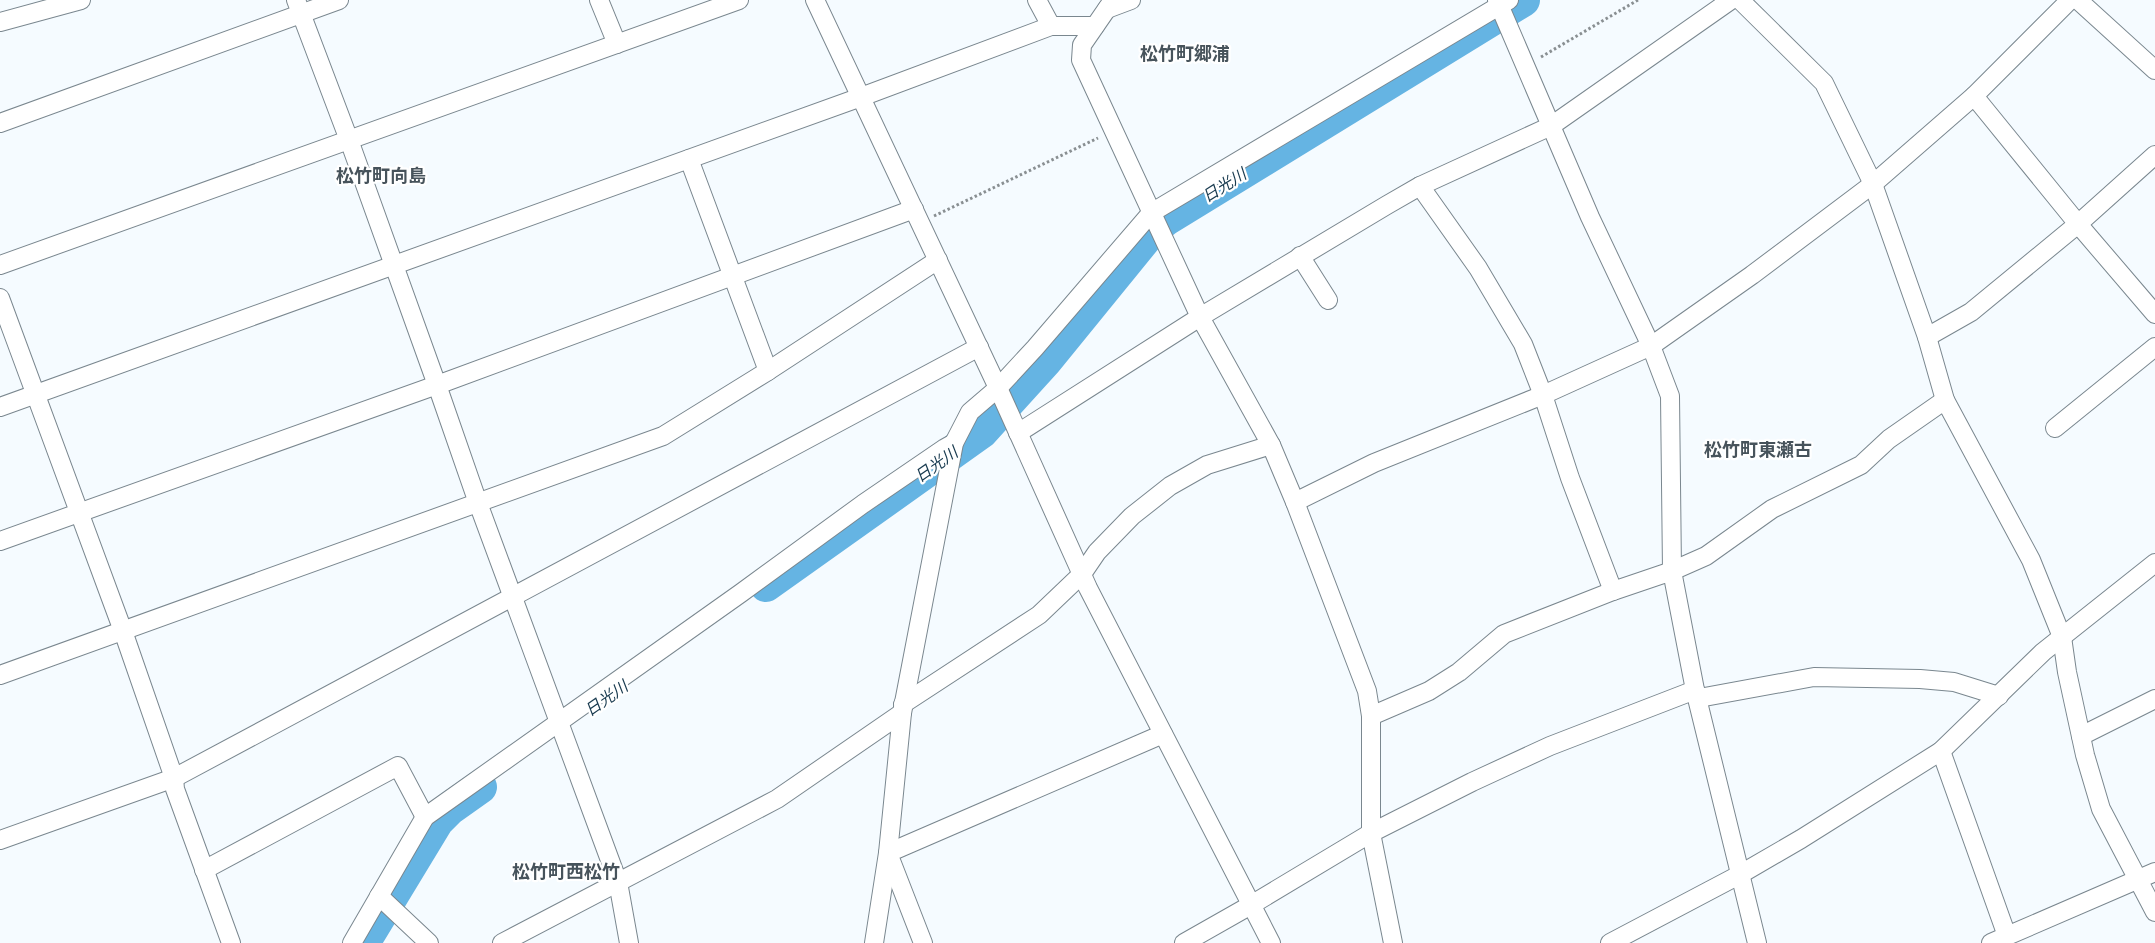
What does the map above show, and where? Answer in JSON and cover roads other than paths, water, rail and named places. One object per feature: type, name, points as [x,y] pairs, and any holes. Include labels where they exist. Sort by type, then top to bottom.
[{"type":"street","points":[[0,22],[81,0]]},
{"type":"street","points":[[0,123],[298,7],[339,0]]},
{"type":"street","points":[[599,0],[617,44]]},
{"type":"street","points":[[0,265],[739,0]]},
{"type":"street","points":[[815,0],[1003,398],[1082,574],[1271,943]]},
{"type":"street","points":[[1037,0],[1051,26]]},
{"type":"street","points":[[1131,0],[1110,4],[1082,45],[1081,60],[1200,317],[1271,445],[1295,502],[1367,692],[1371,716],[1371,833],[1392,943]]},
{"type":"street","points":[[1018,432],[1200,317],[1420,186],[1551,126],[1731,0]]},
{"type":"street","points":[[1740,0],[1824,83],[1873,184],[1927,337],[1945,400],[2031,560],[2062,637],[2067,672],[2081,736],[2101,809],[2155,912]]},
{"type":"street","points":[[1295,502],[1374,463],[1543,394],[1651,346],[1752,275],[1873,184],[1974,96],[2070,0]]},
{"type":"street","points":[[2078,0],[2155,70]]},
{"type":"street","points":[[874,943],[888,854],[902,709],[953,449],[970,412],[1003,398],[1155,221],[1502,6],[1525,66],[1590,217],[1651,346],[1670,396],[1672,571],[1697,694],[1739,875],[1757,943]]},
{"type":"street","points":[[298,7],[349,140],[512,597],[618,882],[629,943]]},
{"type":"street","points":[[0,406],[861,97],[1051,26],[1095,26]]},
{"type":"street","points":[[1974,96],[2078,224],[2155,314]]},
{"type":"street","points":[[1927,337],[1971,312],[2078,224],[2155,155]]},
{"type":"street","points":[[689,159],[768,370]]},
{"type":"street","points":[[1420,186],[1478,268],[1523,344],[1543,394],[1570,478],[1613,591]]},
{"type":"street","points":[[0,541],[437,385],[733,276],[917,216]]},
{"type":"street","points":[[1300,256],[1328,300]]},
{"type":"street","points":[[0,675],[663,436],[938,260]]},
{"type":"street","points":[[0,298],[123,632],[174,778],[175,789],[230,943]]},
{"type":"street","points":[[0,840],[174,778],[979,347]]},
{"type":"street","points":[[2055,428],[2155,347]]},
{"type":"street","points":[[1371,716],[1429,691],[1459,672],[1504,634],[1613,591],[1672,571],[1706,556],[1772,509],[1861,465],[1889,439],[1945,400]]},
{"type":"street","points":[[502,943],[777,799],[902,709],[1039,615],[1082,574],[1097,552],[1132,516],[1170,486],[1208,465],[1240,453],[1271,445]]},
{"type":"street","points":[[352,943],[384,900],[425,817],[561,727],[863,504],[945,448],[953,449]]},
{"type":"street","points":[[1610,943],[1739,875],[1941,752],[2043,652],[2155,563]]},
{"type":"street","points":[[1184,943],[1371,833],[1472,782],[1550,746],[1697,694],[1814,677],[1920,679],[1954,682],[1999,696]]},
{"type":"street","points":[[2081,736],[2155,699]]},
{"type":"street","points":[[888,854],[1163,734]]},
{"type":"street","points":[[1941,752],[1999,939],[2155,872]]},
{"type":"street","points":[[204,870],[398,766],[425,817]]},
{"type":"street","points":[[888,854],[923,943]]},
{"type":"street","points":[[384,900],[429,943]]},
{"type":"waterway","name":"日光川","points":[[766,585],[981,432],[1046,360],[1151,231],[1166,219],[1523,0]]},
{"type":"waterway","name":"日光川","points":[[363,943],[437,821],[449,809],[480,787]]},
{"type":"district","name":"松竹町郷浦","points":[[1185,54]]},
{"type":"district","name":"松竹町向島","points":[[381,176]]},
{"type":"district","name":"松竹町東瀬古","points":[[1758,450]]},
{"type":"district","name":"松竹町西松竹","points":[[566,872]]}]
